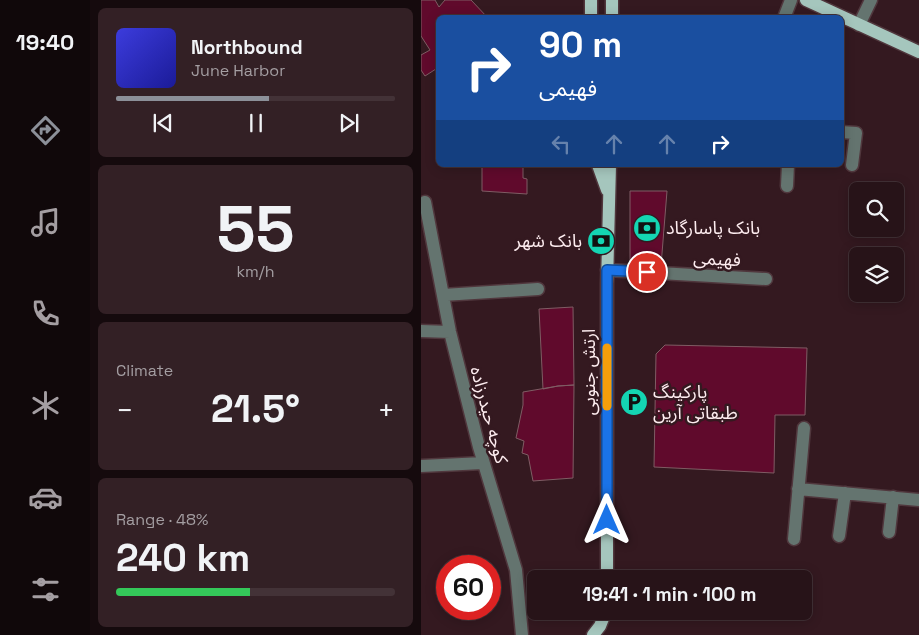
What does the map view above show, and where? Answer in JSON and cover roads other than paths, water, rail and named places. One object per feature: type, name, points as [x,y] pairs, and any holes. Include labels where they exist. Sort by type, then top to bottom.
[{"type":"main road","points":[[591,0],[591,15]]},
{"type":"main road","points":[[612,0],[612,15]]},
{"type":"main road","points":[[806,0],[838,15]]},
{"type":"main road","points":[[844,18],[919,52]]},
{"type":"main road","points":[[599,167],[609,197]]},
{"type":"main road","name":"ارتش جنوبی","points":[[607,570],[609,167]]},
{"type":"main road","points":[[593,635],[602,620]]},
{"type":"main road","points":[[606,620],[607,635]]},
{"type":"street","points":[[784,15],[791,0]]},
{"type":"street","points":[[859,25],[871,0]]},
{"type":"street","points":[[844,132],[856,134],[852,165]]},
{"type":"street","points":[[787,186],[788,167]]},
{"type":"street","name":"کوچه حیدرزاده","points":[[425,202],[450,332],[483,463],[516,570],[522,635]]},
{"type":"street","name":"فهیمی","points":[[607,270],[766,279]]},
{"type":"street","points":[[443,295],[538,289]]},
{"type":"street","points":[[421,331],[450,332]]},
{"type":"street","points":[[794,539],[804,428]]},
{"type":"street","points":[[421,466],[483,463]]},
{"type":"street","points":[[798,489],[919,500]]},
{"type":"street","points":[[839,536],[845,493]]},
{"type":"street","points":[[889,532],[893,497]]},
{"type":"place","name":"بانک پاسارگاد","points":[[647,228]]},
{"type":"place","name":"بانک شهر","points":[[601,241]]},
{"type":"place","name":"پارکینگ طبقاتی آرین","points":[[634,402]]}]
